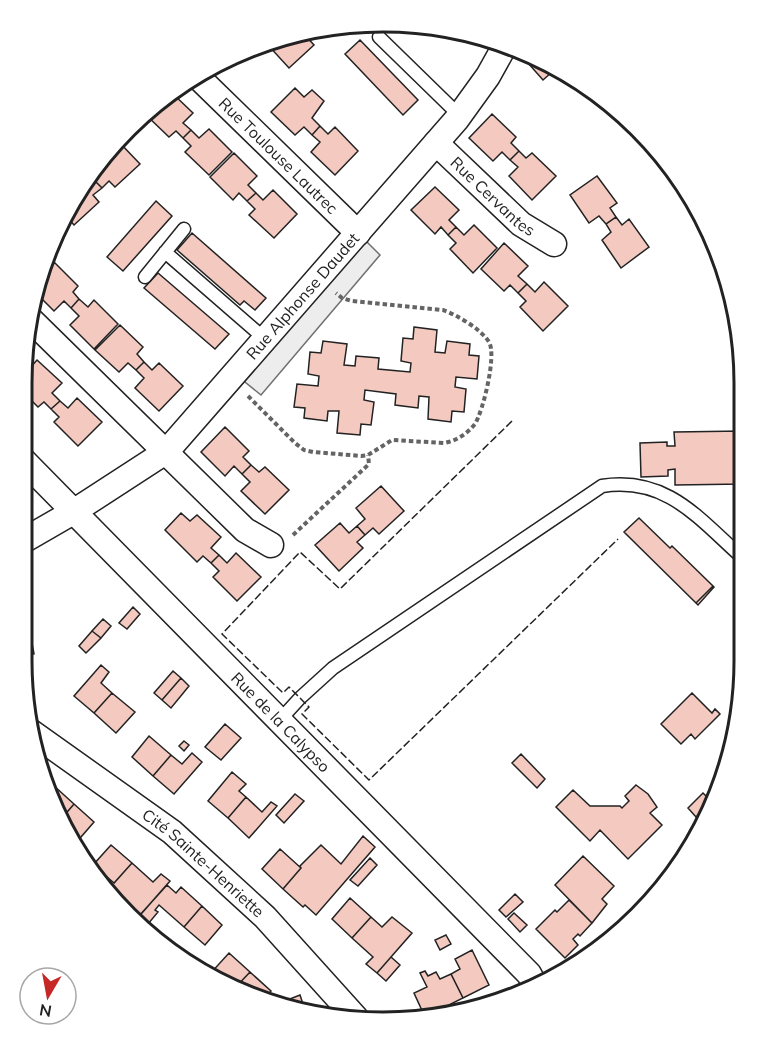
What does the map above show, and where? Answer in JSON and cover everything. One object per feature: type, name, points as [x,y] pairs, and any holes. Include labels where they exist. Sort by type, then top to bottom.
[{"type":"street","name":"Rue Alphonse Daudet","points":[[73,512],[166,451],[460,116],[488,76],[501,52]]},
{"type":"street","name":"Rue Toulouse Lautrec","points":[[203,82],[358,232]]},
{"type":"street","name":"Rue Cervantes","points":[[436,143],[521,225],[554,244]]},
{"type":"street","points":[[37,325],[245,531],[272,545]]},
{"type":"street","name":"Rue de la Calypso","points":[[32,470],[532,979]]},
{"type":"street","points":[[32,536],[73,512]]},
{"type":"street","name":"Cité Sainte-Henriette","points":[[40,737],[172,832],[265,917],[349,1011]]},
{"type":"lane","points":[[379,38],[460,116]]},
{"type":"lane","points":[[145,277],[184,229]]},
{"type":"lane","points":[[165,252],[266,339]]},
{"type":"lane","points":[[279,721],[333,668],[602,486],[621,483],[644,486],[670,497],[699,516],[734,549]]},
{"type":"path","points":[[230,379],[304,450],[313,452],[368,455],[392,440],[444,443],[460,438],[468,431],[480,415],[491,362],[492,350],[488,340],[456,315],[443,310],[352,301],[342,298],[318,279]]},
{"type":"path","points":[[272,545],[291,537],[369,464],[368,455]]},
{"type":"shaded area","points":[[358,233],[380,255],[261,395],[235,374]]},
{"type":"building","points":[[309,39],[314,45],[289,68],[272,49]]},
{"type":"building","points":[[360,40],[418,100],[403,115],[345,54]]},
{"type":"building","points":[[528,63],[550,74],[543,80]]},
{"type":"building","points":[[295,88],[304,97],[312,90],[324,101],[312,118],[320,126],[312,135],[304,127],[295,135],[271,112]]},
{"type":"building","points":[[177,98],[193,113],[183,123],[191,130],[183,138],[176,131],[169,137],[151,119]]},
{"type":"building","points":[[492,114],[516,137],[511,143],[519,151],[510,160],[502,152],[493,161],[469,138]]},
{"type":"building","points":[[320,126],[328,134],[335,127],[358,151],[335,175],[311,152],[320,142],[312,135]]},
{"type":"building","points":[[209,129],[232,152],[209,175],[185,152],[191,146],[183,138],[191,130],[199,138]]},
{"type":"building","points":[[123,146],[140,164],[115,187],[109,181],[102,188],[95,181]]},
{"type":"building","points":[[519,151],[526,158],[532,153],[556,176],[532,200],[509,176],[518,167],[510,160]]},
{"type":"building","points":[[234,153],[257,176],[248,185],[256,193],[247,201],[239,193],[233,200],[210,177]]},
{"type":"building","points":[[597,176],[617,203],[610,208],[616,217],[606,224],[599,216],[589,223],[570,195]]},
{"type":"building","points":[[95,181],[102,188],[93,195],[99,202],[74,225],[71,222]]},
{"type":"building","points":[[435,187],[459,210],[449,220],[456,227],[448,235],[441,227],[435,234],[411,210]]},
{"type":"building","points":[[273,190],[297,214],[274,238],[249,215],[255,209],[247,201],[256,193],[263,200]]},
{"type":"building","points":[[156,201],[172,216],[123,271],[107,257]]},
{"type":"building","points":[[616,217],[622,225],[629,219],[649,247],[621,268],[602,240],[611,232],[606,224]]},
{"type":"building","points":[[474,225],[497,248],[473,273],[450,249],[456,243],[448,235],[456,227],[464,235]]},
{"type":"building","points":[[192,233],[266,298],[255,310],[244,301],[240,305],[177,250]]},
{"type":"building","points":[[504,243],[528,266],[518,276],[527,284],[518,293],[510,285],[504,291],[481,269]]},
{"type":"building","points":[[54,262],[78,286],[73,292],[79,299],[71,308],[64,301],[54,311],[42,299]]},
{"type":"building","points":[[158,273],[229,334],[215,349],[144,288]]},
{"type":"building","points":[[544,282],[568,306],[543,331],[520,307],[526,301],[518,293],[527,284],[535,292]]},
{"type":"building","points":[[79,299],[88,307],[94,300],[118,324],[94,349],[70,325],[79,316],[71,308]]},
{"type":"building","points":[[120,325],[143,347],[137,354],[144,362],[136,370],[128,363],[119,372],[95,350]]},
{"type":"building","points":[[414,327],[437,330],[435,352],[445,353],[447,341],[470,344],[469,355],[479,356],[477,379],[456,377],[455,387],[466,389],[464,412],[452,411],[451,422],[428,419],[429,397],[419,396],[418,408],[395,405],[396,394],[365,390],[364,400],[374,402],[371,425],[361,424],[360,435],[337,433],[339,411],[328,411],[327,421],[304,418],[305,408],[294,407],[297,384],[318,386],[319,376],[308,374],[310,352],[321,353],[323,341],[347,344],[344,365],[355,366],[356,356],[379,358],[378,369],[410,372],[411,363],[401,361],[403,338],[413,339]]},
{"type":"building","points":[[37,360],[62,383],[52,393],[60,401],[51,409],[44,402],[38,407],[32,401],[32,366]]},
{"type":"building","points":[[144,362],[152,370],[159,363],[183,386],[159,411],[135,388],[144,378],[136,370]]},
{"type":"building","points":[[77,398],[102,422],[78,446],[54,422],[59,417],[51,409],[60,401],[68,408]]},
{"type":"building","points":[[225,427],[249,451],[243,457],[251,465],[242,474],[234,466],[225,476],[201,452]]},
{"type":"building","points":[[734,431],[734,484],[675,485],[675,469],[668,470],[668,476],[641,477],[640,443],[667,442],[667,446],[675,446],[674,432]]},
{"type":"building","points":[[251,465],[259,472],[265,467],[289,490],[265,514],[241,491],[250,482],[242,474]]},
{"type":"building","points":[[381,486],[404,511],[379,534],[373,528],[365,535],[357,526],[365,519],[356,508]]},
{"type":"building","points":[[181,513],[190,521],[197,515],[221,537],[211,548],[219,555],[211,563],[203,556],[197,562],[165,530]]},
{"type":"building","points":[[639,518],[713,586],[696,603],[624,532]]},
{"type":"building","points":[[340,523],[349,533],[357,526],[365,535],[357,542],[363,548],[339,571],[315,545]]},
{"type":"building","points":[[236,553],[261,577],[237,601],[213,577],[219,571],[211,563],[219,555],[227,563]]},
{"type":"building","points":[[714,587],[698,605],[696,603]]},
{"type":"building","points":[[133,607],[140,614],[127,629],[119,623]]},
{"type":"building","points":[[103,619],[111,626],[101,638],[92,631]]},
{"type":"building","points":[[92,631],[101,638],[86,653],[79,646]]},
{"type":"building","points":[[101,665],[109,672],[101,683],[112,693],[94,713],[74,696]]},
{"type":"building","points":[[173,671],[181,678],[162,700],[154,693]]},
{"type":"building","points":[[181,678],[189,686],[171,708],[162,700]]},
{"type":"building","points":[[112,693],[135,712],[116,733],[94,713]]},
{"type":"building","points":[[692,693],[712,713],[715,709],[720,714],[695,739],[691,734],[681,744],[661,724]]},
{"type":"building","points":[[225,724],[241,738],[221,760],[205,747]]},
{"type":"building","points":[[149,736],[171,755],[153,776],[132,757]]},
{"type":"building","points":[[184,741],[189,745],[184,751],[179,746]]},
{"type":"building","points":[[192,753],[202,762],[174,794],[153,776],[171,755],[182,764]]},
{"type":"building","points":[[521,754],[545,779],[537,788],[512,763]]},
{"type":"building","points":[[232,772],[246,784],[239,791],[246,797],[228,818],[208,801]]},
{"type":"building","points":[[636,785],[648,794],[657,807],[650,813],[662,825],[628,859],[600,830],[590,841],[556,807],[573,790],[590,806],[620,806],[622,808],[629,801],[625,796]]},
{"type":"building","points":[[54,786],[74,804],[66,813]]},
{"type":"building","points":[[703,793],[707,797],[696,817],[688,808]]},
{"type":"building","points":[[295,794],[304,801],[284,823],[276,815]]},
{"type":"building","points":[[246,797],[262,812],[271,802],[277,806],[249,838],[228,818]]},
{"type":"building","points":[[74,804],[94,822],[80,838],[66,813]]},
{"type":"building","points":[[363,836],[375,847],[316,915],[283,889],[301,868],[300,866],[321,845],[341,864]]},
{"type":"building","points":[[111,845],[132,863],[114,883],[103,874],[95,862]]},
{"type":"building","points":[[280,849],[301,868],[283,889],[262,869]]},
{"type":"building","points":[[583,856],[614,886],[602,899],[607,904],[592,923],[555,885]]},
{"type":"building","points":[[370,858],[377,865],[358,886],[350,880]]},
{"type":"building","points":[[132,863],[153,882],[161,874],[170,881],[140,915],[112,885]]},
{"type":"building","points":[[167,885],[176,893],[181,887],[202,906],[184,927],[159,905],[155,910],[158,912],[149,923],[140,915]]},
{"type":"building","points":[[515,894],[523,902],[506,917],[499,910]]},
{"type":"building","points":[[350,898],[371,917],[352,938],[332,919]]},
{"type":"building","points":[[569,900],[592,923],[580,936],[578,934],[573,939],[578,945],[565,958],[536,929]]},
{"type":"building","points":[[202,906],[222,925],[205,945],[184,927]]},
{"type":"building","points":[[514,913],[527,925],[520,932],[508,919]]},
{"type":"building","points":[[371,917],[382,927],[392,917],[412,933],[377,973],[366,964],[373,957],[352,938]]},
{"type":"building","points":[[446,935],[451,944],[440,950],[435,940]]},
{"type":"building","points":[[472,950],[489,985],[463,998],[451,974],[460,969],[455,959]]},
{"type":"building","points":[[229,953],[250,972],[240,982],[214,969]]},
{"type":"building","points":[[391,957],[400,965],[386,981],[377,973]]},
{"type":"building","points":[[425,971],[428,976],[436,972],[440,979],[451,974],[463,998],[445,1007],[422,1010],[414,993],[427,987],[420,973]]},
{"type":"building","points":[[250,972],[271,991],[269,993],[240,982]]},
{"type":"building","points":[[300,995],[303,1003],[292,1001],[288,1000]]},
{"type":"fence","points":[[512,421],[340,589],[300,552],[222,634],[283,693],[289,687],[309,707],[302,714],[369,780],[618,539]]}]
